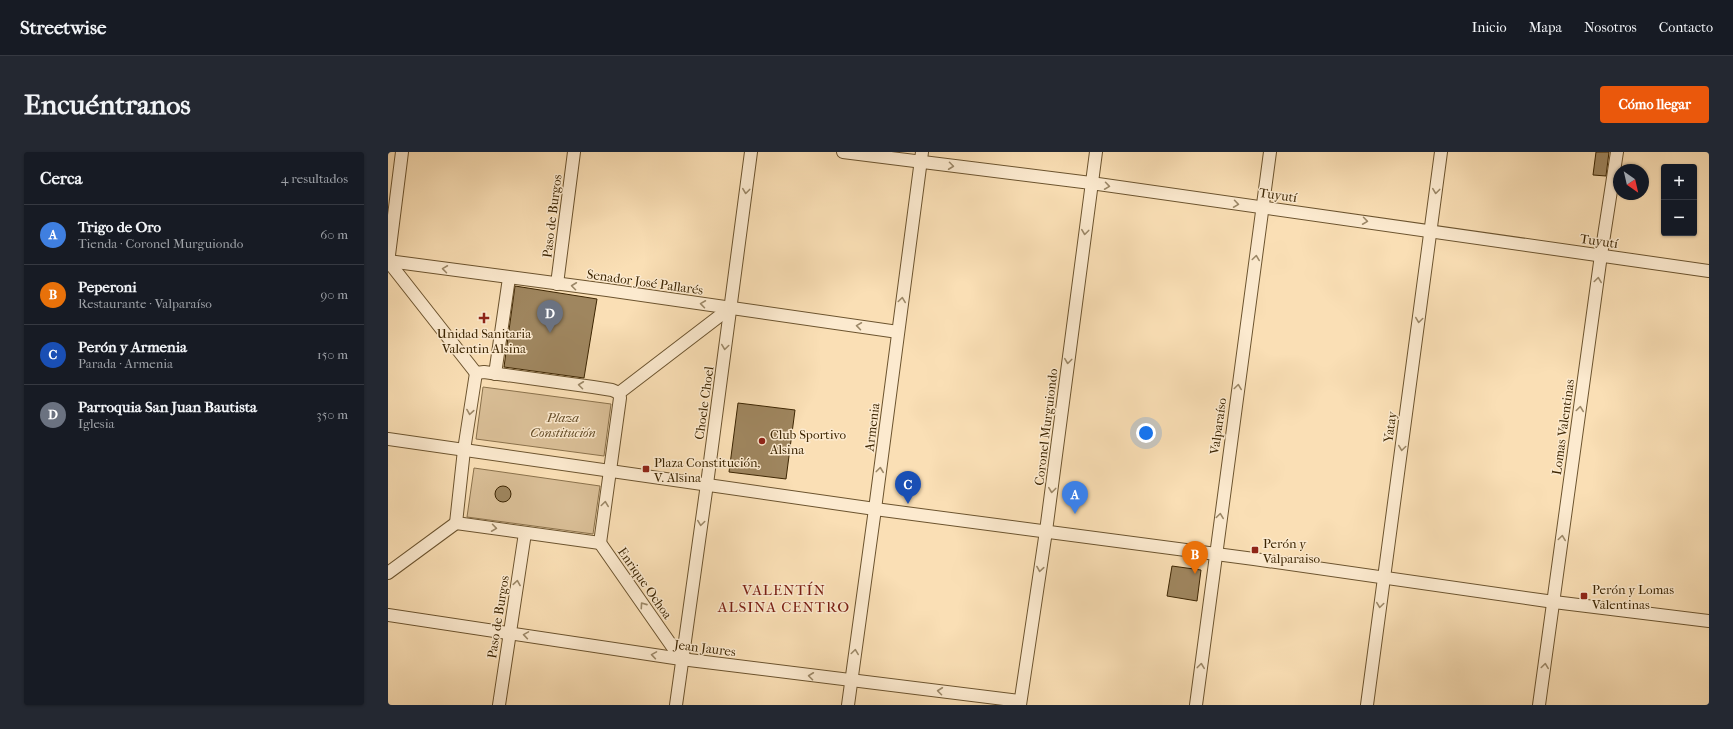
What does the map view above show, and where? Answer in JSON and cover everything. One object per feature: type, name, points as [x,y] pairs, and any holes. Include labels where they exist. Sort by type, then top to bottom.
[{"type":"street","points":[[402,152],[388,262],[476,374],[464,450],[456,523]]},
{"type":"street","name":"Paso de Burgos","points":[[557,284],[574,152]]},
{"type":"street","name":"Choele Choel","points":[[676,705],[751,152]]},
{"type":"street","name":"Tuyutí","points":[[842,152],[921,157],[1091,184],[1431,230],[1709,271]]},
{"type":"street","name":"Coronel Murguiondo","points":[[1020,703],[1046,531],[1096,152]]},
{"type":"street","name":"Valparaíso","points":[[1196,705],[1270,152]]},
{"type":"street","name":"Yatay","points":[[1367,705],[1441,152]]},
{"type":"street","name":"Lomas Valentinas","points":[[1539,705],[1601,256],[1617,152]]},
{"type":"street","name":"Armenia","points":[[848,705],[921,157]]},
{"type":"street","name":"Senador José Pallarés","points":[[388,262],[898,332]]},
{"type":"street","points":[[495,374],[509,278]]},
{"type":"street","points":[[619,393],[730,308]]},
{"type":"street","points":[[476,374],[484,372],[593,387],[612,390],[619,393]]},
{"type":"street","points":[[388,573],[456,523],[600,543],[620,398],[619,393]]},
{"type":"street","points":[[388,439],[875,509],[1046,531],[1554,602],[1709,621]]},
{"type":"street","name":"Paso de Burgos","points":[[499,705],[525,533]]},
{"type":"street","name":"Enrique Ochoa","points":[[600,543],[682,659]]},
{"type":"street","name":"Jean Jaures","points":[[388,615],[682,659],[1020,703]]},
{"type":"green space","name":"Plaza Constitución","points":[[483,387],[611,404],[604,456],[476,439]]},
{"type":"green space","name":"Plaza Constitución","points":[[474,468],[600,486],[593,534],[467,517]]},
{"type":"building","points":[[1596,152],[1609,152],[1606,176],[1593,175]]},
{"type":"building","points":[[515,286],[597,299],[584,378],[504,367]]},
{"type":"building","name":"Club Sportivo Alsina","points":[[738,403],[795,410],[786,479],[729,472]]},
{"type":"building","points":[[503,486],[509,488],[511,494],[509,500],[503,502],[497,500],[495,494],[497,488]]},
{"type":"building","points":[[1172,566],[1201,570],[1197,601],[1167,596]]},
{"type":"place","name":"Unidad Sanitaria Valentin Alsina","points":[[484,318]]},
{"type":"place","name":"Parroquia San Juan Bautista","points":[[550,333]]},
{"type":"place","name":"Club Sportivo Alsina","points":[[762,441]]},
{"type":"place","name":"Plaza Constitución, V. Alsina","points":[[646,469]]},
{"type":"place","name":"Perón y Armenia","points":[[908,504]]},
{"type":"place","name":"Trigo de Oro","points":[[1075,514]]},
{"type":"place","name":"Perón y Valparaiso","points":[[1255,550]]},
{"type":"place","name":"Peperoni","points":[[1195,574]]},
{"type":"place","name":"Perón y Lomas Valentinas","points":[[1584,596]]},
{"type":"district","name":"VALENTÍN ALSINA CENTRO","points":[[784,598]]}]
